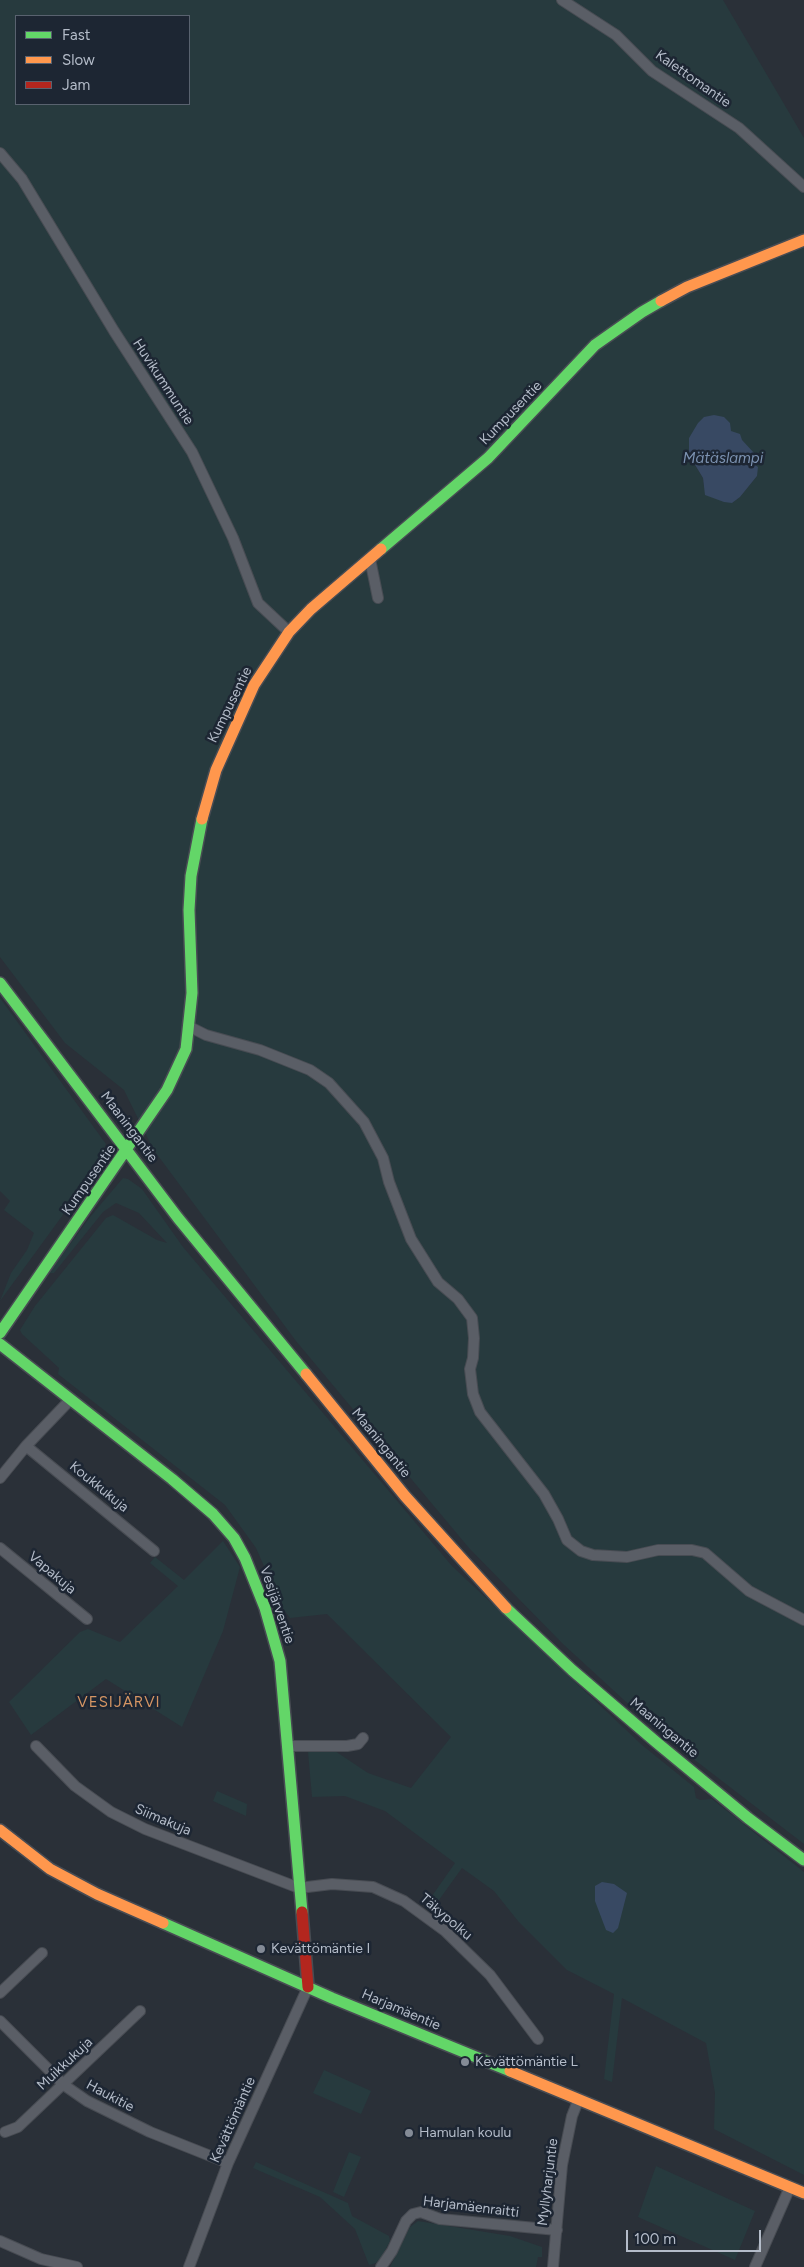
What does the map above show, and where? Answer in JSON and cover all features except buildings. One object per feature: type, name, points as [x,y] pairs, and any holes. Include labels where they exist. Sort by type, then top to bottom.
[{"type":"street","name":"Kalettomantie","points":[[562,0],[616,35],[652,71],[739,128],[804,187]]},
{"type":"street","name":"Huvikummuntie","points":[[0,152],[22,179],[114,331],[192,452],[233,538],[258,604],[289,632]]},
{"type":"street","name":"Kumpusentie","points":[[0,1333],[128,1150],[167,1090],[186,1049],[192,993],[189,910],[191,876],[204,810],[216,770],[254,685],[289,632],[311,609],[488,458],[595,345],[642,312],[687,287],[804,240]]},
{"type":"street","points":[[370,559],[378,598]]},
{"type":"street","name":"Maaningantie","points":[[0,983],[178,1218],[404,1496],[493,1596],[572,1670],[656,1742],[748,1818],[804,1860]]},
{"type":"street","points":[[188,1026],[211,1037],[260,1050],[316,1073],[329,1083],[364,1122],[383,1158],[389,1182],[411,1239],[438,1282],[458,1299],[472,1318],[474,1348],[470,1369],[473,1394],[480,1412],[544,1494],[567,1540],[593,1556],[627,1557],[658,1550],[692,1550],[705,1553],[749,1591],[804,1620]]},
{"type":"street","name":"Vesijärventie","points":[[0,1344],[172,1479],[213,1514],[234,1538],[245,1558],[265,1608],[280,1661],[308,1987]]},
{"type":"street","points":[[0,1478],[26,1446],[70,1400]]},
{"type":"street","name":"Koukkukuja","points":[[26,1446],[154,1550]]},
{"type":"street","name":"Vapakuja","points":[[0,1548],[86,1619]]},
{"type":"street","points":[[287,1746],[348,1746],[358,1744],[363,1738]]},
{"type":"street","name":"Siimakuja","points":[[36,1746],[75,1786],[111,1812],[145,1829],[299,1888]]},
{"type":"street","name":"Harjamäentie","points":[[0,1830],[50,1869],[97,1894],[308,1987],[578,2101],[700,2149],[804,2193]]},
{"type":"street","name":"Täkypolku","points":[[299,1888],[332,1884],[374,1887],[404,1901],[445,1931],[490,1975],[538,2039]]},
{"type":"street","points":[[0,1992],[42,1953]]},
{"type":"street","name":"Kevättömäntie","points":[[189,2267],[228,2163],[308,1987]]},
{"type":"street","name":"Muikkukuja","points":[[5,2132],[18,2127],[140,2011]]},
{"type":"street","name":"Haukitie","points":[[0,2021],[64,2085],[87,2101],[150,2132],[228,2163]]},
{"type":"street","name":"Myllyharjuntie","points":[[553,2267],[562,2165],[572,2116],[578,2101]]},
{"type":"street","points":[[755,2267],[790,2187]]},
{"type":"street","name":"Harjamäenraitti","points":[[382,2267],[406,2221],[414,2214],[421,2212],[440,2218],[557,2230]]},
{"type":"street","points":[[0,2241],[41,2263],[77,2267]]},
{"type":"green space","points":[[0,0],[723,0],[804,138],[804,1844],[661,1734],[563,1644],[469,1548],[296,1341],[153,1149],[124,1090],[65,1043],[0,957]],"holes":[[[694,431],[757,476],[740,497],[732,503],[704,486],[703,478],[689,456],[689,438]]]},
{"type":"green space","points":[[0,998],[106,1144],[92,1175],[0,1301],[11,1273],[27,1250],[34,1233],[4,1210],[10,1201],[0,1191]]},
{"type":"green space","points":[[123,1178],[128,1179],[142,1189],[183,1247],[452,1566],[642,1745],[694,1787],[696,1798],[700,1800],[712,1799],[804,1872],[804,2175],[714,2129],[715,2093],[706,2043],[622,1998],[612,2082],[604,2079],[614,1994],[567,1970],[518,1921],[494,1891],[462,1868],[431,1911],[425,1906],[455,1863],[385,1811],[345,1796],[312,1797],[308,1752],[332,1749],[368,1773],[411,1788],[451,1737],[327,1614],[290,1618],[282,1607],[256,1548],[225,1505],[58,1374],[59,1368],[22,1334],[20,1330],[35,1306],[106,1218],[113,1215],[157,1240],[167,1243],[139,1213],[116,1203],[103,1212],[54,1273],[49,1273],[90,1217]]},
{"type":"green space","points":[[223,1541],[240,1567],[223,1631],[182,1727],[106,1679],[31,1735],[9,1702],[80,1632],[88,1629],[120,1642],[178,1586],[150,1563],[155,1557],[184,1580]]},
{"type":"green space","points":[[217,1791],[247,1804],[246,1816],[213,1801]]},
{"type":"green space","points":[[324,2070],[371,2091],[361,2114],[313,2093]]},
{"type":"green space","points":[[349,2152],[361,2157],[344,2197],[333,2192]]},
{"type":"green space","points":[[256,2162],[348,2203],[352,2216],[389,2236],[390,2241],[382,2256],[376,2263],[369,2265],[355,2229],[320,2197],[253,2168]]},
{"type":"green space","points":[[656,2166],[755,2211],[735,2260],[638,2217]]},
{"type":"green space","points":[[418,2221],[510,2236],[542,2247],[542,2257],[538,2257],[536,2267],[390,2267],[410,2227]]},
{"type":"water","name":"Mätäslampi","points":[[714,415],[724,417],[730,423],[731,431],[740,434],[742,440],[754,453],[751,462],[758,467],[757,476],[740,497],[732,503],[705,495],[703,478],[689,455],[689,438],[698,423],[704,417]]},
{"type":"water","points":[[602,1882],[614,1884],[627,1893],[618,1928],[613,1933],[606,1930],[595,1901],[595,1886]]},
{"type":"traffic: fast","points":[[381,549],[488,458],[595,345],[661,301]]},
{"type":"traffic: fast","points":[[0,1333],[167,1090],[186,1049],[192,993],[189,910],[191,876],[202,819]]},
{"type":"traffic: fast","points":[[0,983],[178,1218],[306,1374]]},
{"type":"traffic: fast","points":[[0,1344],[172,1479],[213,1514],[234,1538],[245,1558],[265,1608],[280,1661],[302,1912]]},
{"type":"traffic: fast","points":[[506,1608],[572,1670],[656,1742],[748,1818],[804,1860]]},
{"type":"traffic: fast","points":[[163,1923],[332,1998],[510,2071]]},
{"type":"traffic: slow","points":[[661,301],[687,287],[804,240]]},
{"type":"traffic: slow","points":[[202,819],[216,770],[254,685],[289,632],[311,609],[381,549]]},
{"type":"traffic: slow","points":[[306,1374],[405,1496],[506,1608]]},
{"type":"traffic: slow","points":[[0,1830],[50,1869],[97,1894],[163,1923]]},
{"type":"traffic: slow","points":[[510,2071],[804,2193]]},
{"type":"traffic: jam","points":[[302,1912],[308,1987]]},
{"type":"place","name":"Kevättömäntie I","points":[[261,1949]]},
{"type":"place","name":"Kevättömäntie L","points":[[465,2062]]},
{"type":"place","name":"Hamulan koulu","points":[[409,2133]]},
{"type":"district","name":"VESIJÄRVI","points":[[119,1703]]}]
